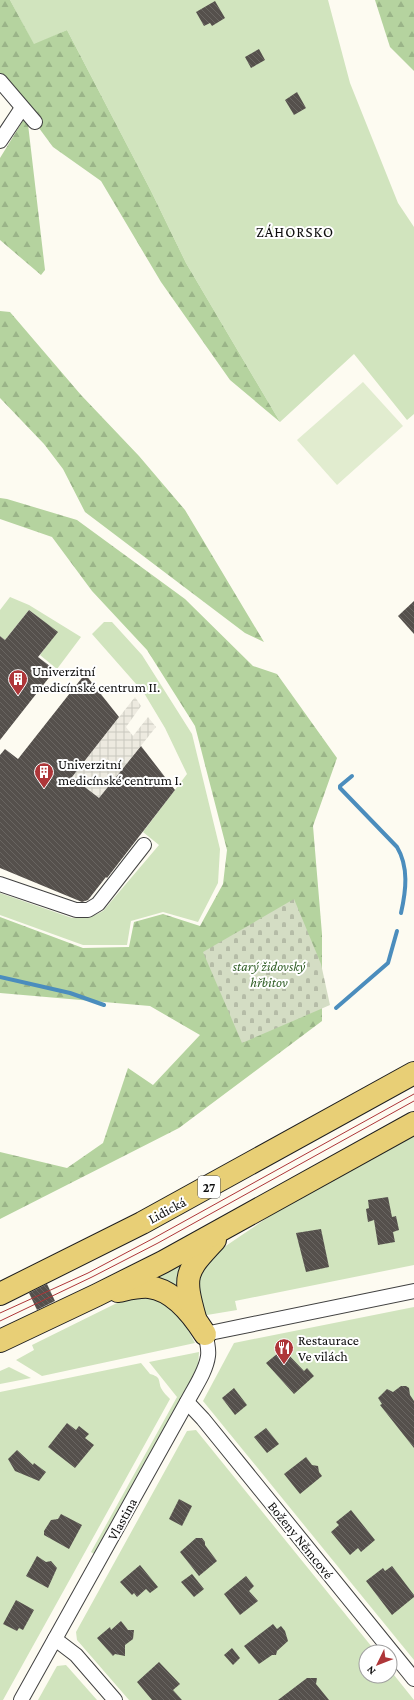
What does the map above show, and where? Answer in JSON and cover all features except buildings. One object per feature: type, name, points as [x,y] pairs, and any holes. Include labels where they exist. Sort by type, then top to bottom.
[{"type":"main road","name":"Lidická","points":[[0,1294],[80,1255],[168,1209],[414,1073]]},
{"type":"main road","points":[[0,1341],[163,1262],[414,1122]]},
{"type":"main road","points":[[200,1326],[188,1295],[188,1279],[197,1258],[229,1225]]},
{"type":"main road","points":[[97,1295],[135,1288],[148,1287],[158,1289],[168,1293],[200,1326]]},
{"type":"street","points":[[0,81],[35,122]]},
{"type":"street","points":[[0,141],[22,108]]},
{"type":"street","points":[[0,884],[76,910],[88,910],[98,904],[144,845]]},
{"type":"street","points":[[200,1326],[414,1291]]},
{"type":"street","name":"Vlastina","points":[[21,1700],[206,1366],[208,1345],[200,1326]]},
{"type":"street","name":"Boženy Němcové","points":[[187,1402],[203,1419],[414,1679]]},
{"type":"street","points":[[55,1639],[76,1655],[115,1700]]},
{"type":"green space","points":[[0,0],[10,0],[34,44],[67,30],[151,191],[186,263],[280,422],[230,380],[161,282],[101,181],[53,147],[33,120],[28,124],[45,270],[41,275],[0,240],[0,158],[24,119],[0,92]]},
{"type":"green space","points":[[10,0],[328,0],[350,83],[398,203],[414,227],[414,414],[407,420],[354,354],[280,422],[186,263],[151,191],[67,30],[34,45]]},
{"type":"green space","points":[[375,0],[414,0],[414,71],[390,47]]},
{"type":"green space","points":[[0,311],[10,312],[81,395],[139,456],[185,510],[264,642],[245,633],[85,512],[63,469],[44,444],[0,398]]},
{"type":"green space","points":[[363,382],[403,426],[337,485],[297,440]]},
{"type":"green space","points":[[0,498],[77,520],[185,599],[253,666],[277,674],[337,758],[313,826],[322,934],[322,1021],[179,1128],[0,1219],[0,1152],[67,1168],[103,1143],[128,1068],[153,1085],[200,1035],[150,1006],[0,993],[0,917],[83,948],[129,947],[134,922],[163,914],[200,926],[223,884],[227,850],[195,726],[147,650],[92,591],[52,537],[0,519]]},
{"type":"green space","points":[[10,597],[29,605],[81,637],[57,669],[40,655],[57,632],[29,610],[5,640],[0,636],[0,610]]},
{"type":"green space","points":[[104,622],[112,622],[142,655],[192,734],[220,849],[218,883],[198,922],[163,912],[131,921],[127,945],[83,945],[0,915],[0,893],[72,918],[88,917],[103,911],[159,845],[143,832],[187,774],[165,728],[144,693],[92,634]]},
{"type":"green space","name":"starý židovský hřbitov","points":[[294,899],[321,964],[330,1005],[242,1043],[203,952]]},
{"type":"green space","points":[[414,1131],[414,1265],[235,1301],[237,1310],[207,1315],[200,1311],[197,1268],[205,1260],[323,1180]]},
{"type":"green space","points":[[186,1259],[180,1291],[151,1280]]},
{"type":"green space","points":[[149,1292],[179,1313],[195,1343],[42,1376],[16,1360],[34,1350],[32,1345],[127,1298]]},
{"type":"green space","points":[[414,1307],[414,1660],[203,1401],[234,1343]]},
{"type":"green space","points":[[199,1352],[198,1367],[94,1554],[91,1552],[177,1397],[149,1362]]},
{"type":"green space","points":[[141,1363],[150,1374],[158,1377],[161,1388],[170,1399],[3,1700],[0,1700],[0,1392]]},
{"type":"green space","points":[[9,1367],[31,1378],[0,1384],[0,1371]]},
{"type":"green space","points":[[196,1430],[370,1644],[358,1644],[358,1684],[398,1684],[398,1680],[414,1700],[129,1700],[77,1640],[76,1632],[187,1431]]},
{"type":"green space","points":[[66,1665],[97,1700],[38,1700],[57,1666]]},
{"type":"shaded area","points":[[135,697],[141,706],[126,727],[133,736],[148,717],[156,727],[99,798],[72,777]]},
{"type":"waterway","points":[[352,776],[340,786],[340,788],[397,847],[401,855],[405,871],[405,888],[401,913]]},
{"type":"waterway","points":[[336,1008],[388,963],[397,931]]},
{"type":"waterway","points":[[0,977],[70,993],[104,1005]]},
{"type":"tram line","points":[[0,1313],[88,1273],[414,1094]]},
{"type":"tram line","points":[[0,1321],[92,1277],[158,1243],[414,1101]]},
{"type":"place","name":"Univerzitní medicínské centrum II.","points":[[18,696]]},
{"type":"place","name":"Univerzitní medicínské centrum I.","points":[[44,789]]},
{"type":"place","name":"Restaurace Ve vilách","points":[[284,1365]]},
{"type":"district","name":"ZÁHORSKO","points":[[295,232]]}]
